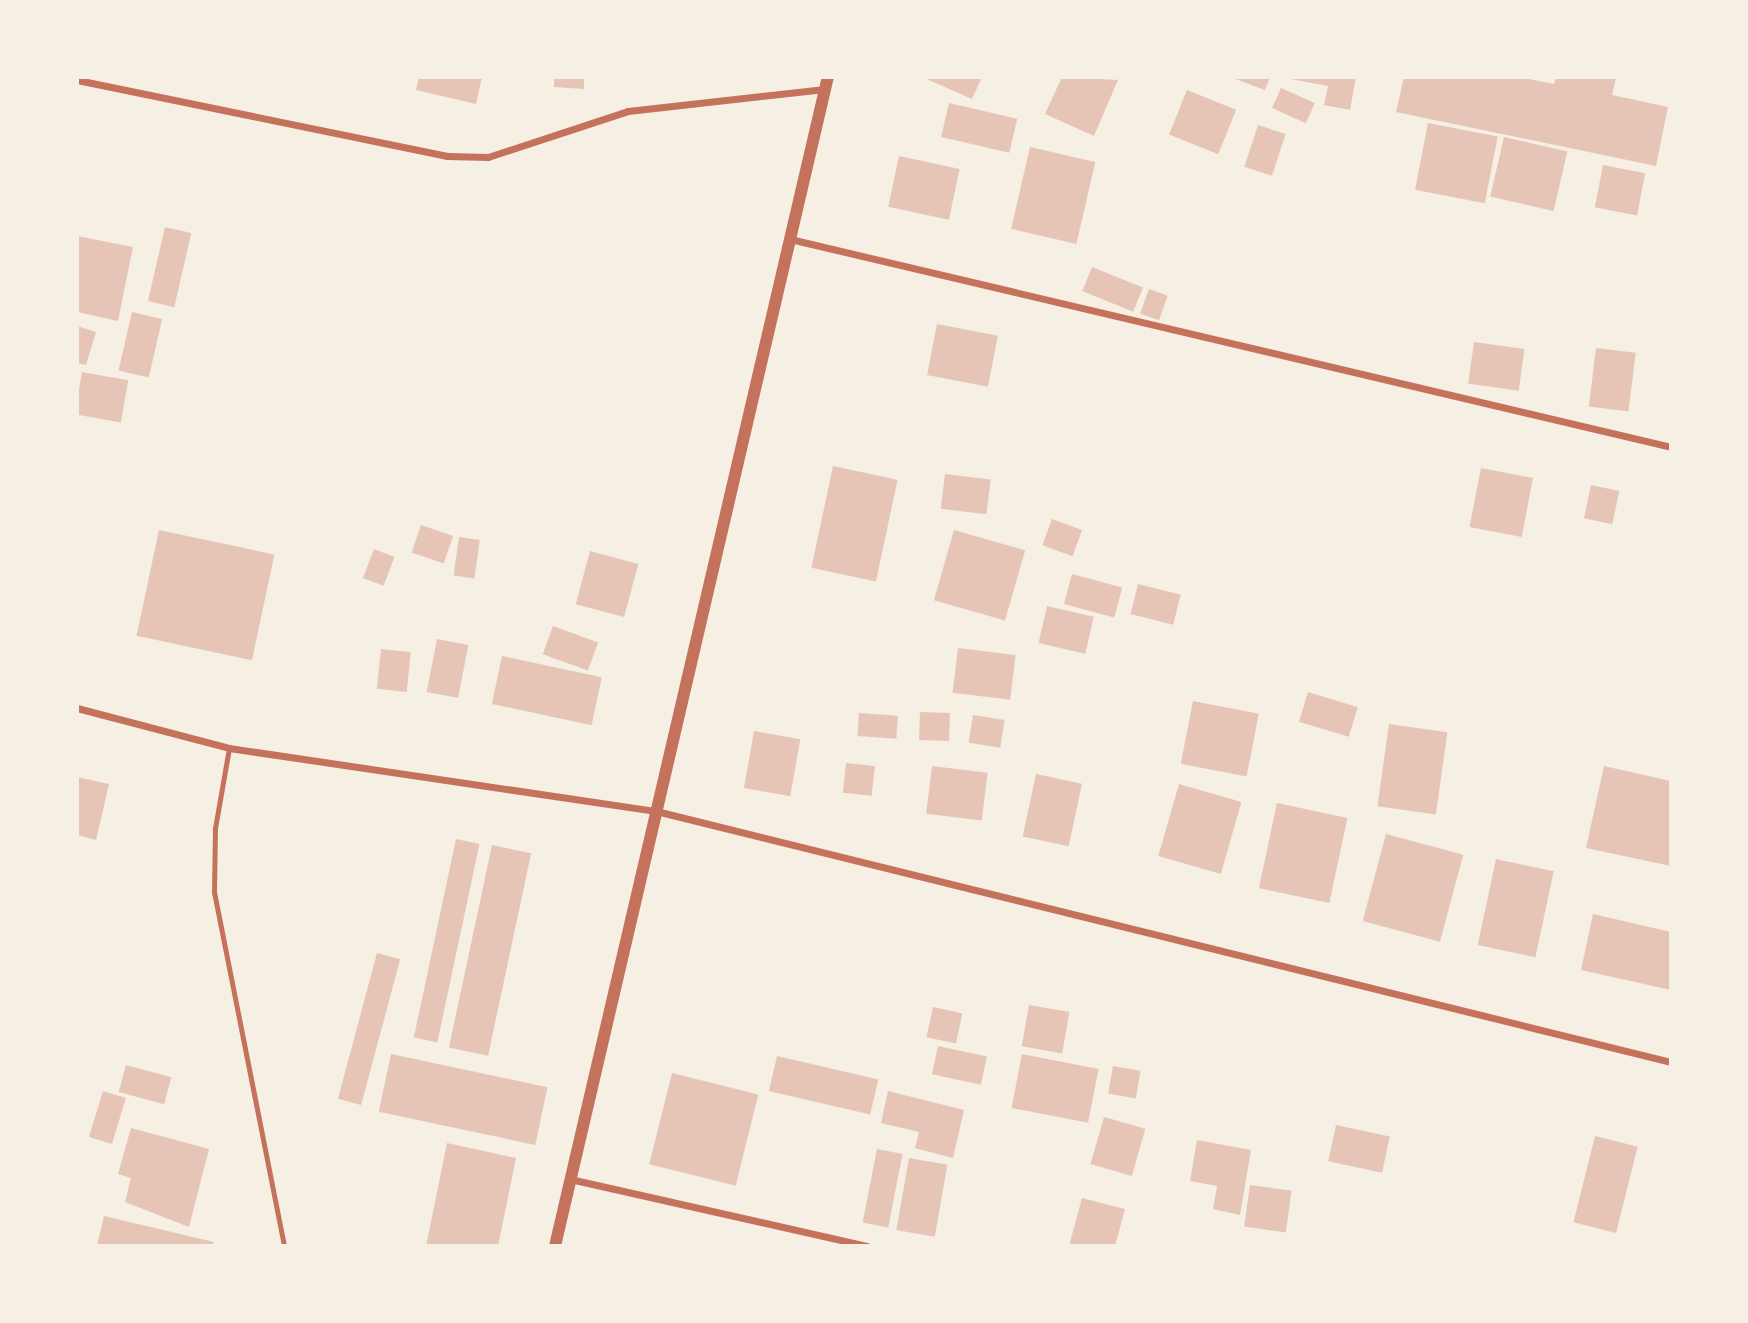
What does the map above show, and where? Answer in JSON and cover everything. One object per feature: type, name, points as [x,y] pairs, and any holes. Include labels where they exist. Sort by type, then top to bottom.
[{"type":"street","points":[[77,80],[447,156],[488,157],[628,111],[827,83],[555,1246]]},
{"type":"street","points":[[790,239],[1671,447]]},
{"type":"street","points":[[77,708],[229,748],[656,811],[1671,1062]]},
{"type":"street","points":[[570,1180],[868,1246]]},
{"type":"lane","points":[[229,748],[215,828],[214,892],[284,1246]]},
{"type":"building","points":[[419,77],[482,77],[476,104],[416,90]]},
{"type":"building","points":[[554,77],[584,77],[584,89],[554,87]]},
{"type":"building","points":[[922,77],[982,77],[972,99]]},
{"type":"building","points":[[1062,77],[1118,80],[1094,136],[1045,114]]},
{"type":"building","points":[[1230,77],[1270,77],[1265,90]]},
{"type":"building","points":[[1356,77],[1350,110],[1324,105],[1328,86],[1285,78]]},
{"type":"building","points":[[1404,77],[1519,77],[1554,84],[1556,77],[1616,77],[1612,95],[1668,107],[1656,166],[1396,112]]},
{"type":"building","points":[[1281,88],[1315,103],[1306,123],[1272,108]]},
{"type":"building","points":[[1187,90],[1236,110],[1218,154],[1169,135]]},
{"type":"building","points":[[949,103],[1017,119],[1009,153],[941,137]]},
{"type":"building","points":[[1428,123],[1498,137],[1485,203],[1415,190]]},
{"type":"building","points":[[1258,125],[1286,134],[1272,176],[1244,167]]},
{"type":"building","points":[[1504,137],[1567,152],[1554,211],[1490,196]]},
{"type":"building","points":[[1030,147],[1095,162],[1076,244],[1011,229]]},
{"type":"building","points":[[899,156],[960,169],[949,220],[888,207]]},
{"type":"building","points":[[1603,165],[1645,173],[1637,215],[1595,207]]},
{"type":"building","points":[[165,227],[191,233],[174,307],[148,301]]},
{"type":"building","points":[[77,236],[133,247],[118,321],[77,312]]},
{"type":"building","points":[[1092,267],[1143,288],[1133,312],[1082,291]]},
{"type":"building","points":[[1149,289],[1168,296],[1159,320],[1140,313]]},
{"type":"building","points":[[132,312],[162,319],[149,377],[119,370]]},
{"type":"building","points":[[937,324],[998,336],[988,387],[927,375]]},
{"type":"building","points":[[77,326],[96,332],[86,365],[77,363]]},
{"type":"building","points":[[1474,342],[1525,349],[1519,391],[1468,384]]},
{"type":"building","points":[[1596,348],[1636,353],[1629,411],[1589,407]]},
{"type":"building","points":[[82,372],[128,380],[121,423],[77,415]]},
{"type":"building","points":[[833,466],[898,480],[876,581],[811,568]]},
{"type":"building","points":[[1481,468],[1533,478],[1522,537],[1470,527]]},
{"type":"building","points":[[945,474],[991,480],[986,514],[941,509]]},
{"type":"building","points":[[1591,485],[1619,491],[1612,524],[1584,518]]},
{"type":"building","points":[[1052,519],[1082,530],[1072,556],[1042,545]]},
{"type":"building","points":[[421,525],[453,536],[444,563],[412,552]]},
{"type":"building","points":[[159,530],[274,555],[252,660],[137,636]]},
{"type":"building","points":[[954,530],[1025,550],[1005,621],[934,600]]},
{"type":"building","points":[[459,537],[480,540],[474,579],[454,576]]},
{"type":"building","points":[[374,549],[395,557],[383,586],[363,578]]},
{"type":"building","points":[[590,551],[638,564],[624,617],[576,604]]},
{"type":"building","points":[[1072,574],[1122,587],[1114,617],[1064,604]]},
{"type":"building","points":[[1138,584],[1181,595],[1173,625],[1131,614]]},
{"type":"building","points":[[1047,606],[1094,617],[1085,654],[1038,643]]},
{"type":"building","points":[[553,626],[598,642],[588,671],[543,654]]},
{"type":"building","points":[[437,639],[468,645],[458,698],[427,692]]},
{"type":"building","points":[[958,648],[1016,655],[1010,700],[953,693]]},
{"type":"building","points":[[381,649],[411,652],[407,692],[377,689]]},
{"type":"building","points":[[502,656],[602,677],[592,725],[492,704]]},
{"type":"building","points":[[1308,692],[1358,707],[1349,737],[1299,722]]},
{"type":"building","points":[[1193,701],[1259,714],[1247,777],[1181,764]]},
{"type":"building","points":[[920,712],[950,713],[949,741],[919,740]]},
{"type":"building","points":[[859,713],[898,716],[896,739],[857,736]]},
{"type":"building","points":[[973,715],[1005,720],[1000,748],[969,743]]},
{"type":"building","points":[[1389,724],[1447,732],[1436,814],[1377,806]]},
{"type":"building","points":[[754,731],[800,739],[790,796],[744,788]]},
{"type":"building","points":[[846,763],[875,766],[872,796],[843,793]]},
{"type":"building","points":[[932,766],[988,773],[982,820],[926,814]]},
{"type":"building","points":[[1604,766],[1671,781],[1671,866],[1586,848]]},
{"type":"building","points":[[1036,774],[1082,784],[1069,846],[1023,837]]},
{"type":"building","points":[[77,777],[109,784],[96,840],[77,835]]},
{"type":"building","points":[[1179,784],[1241,802],[1221,874],[1158,856]]},
{"type":"building","points":[[1277,803],[1347,818],[1329,903],[1259,888]]},
{"type":"building","points":[[1386,834],[1463,855],[1440,942],[1363,921]]},
{"type":"building","points":[[456,839],[479,844],[437,1043],[414,1038]]},
{"type":"building","points":[[492,845],[531,853],[488,1056],[449,1047]]},
{"type":"building","points":[[1496,859],[1554,871],[1535,957],[1478,945]]},
{"type":"building","points":[[1593,914],[1671,932],[1671,990],[1581,970]]},
{"type":"building","points":[[377,953],[400,959],[361,1105],[338,1099]]},
{"type":"building","points":[[1029,1005],[1069,1012],[1062,1053],[1022,1046]]},
{"type":"building","points":[[933,1007],[962,1013],[956,1044],[927,1037]]},
{"type":"building","points":[[938,1046],[987,1056],[981,1085],[932,1074]]},
{"type":"building","points":[[391,1054],[548,1087],[535,1145],[379,1112]]},
{"type":"building","points":[[1022,1054],[1099,1069],[1088,1123],[1012,1108]]},
{"type":"building","points":[[777,1056],[878,1079],[870,1114],[769,1091]]},
{"type":"building","points":[[126,1065],[171,1077],[164,1104],[119,1092]]},
{"type":"building","points":[[1113,1066],[1141,1071],[1136,1098],[1108,1094]]},
{"type":"building","points":[[672,1073],[758,1095],[736,1186],[649,1164]]},
{"type":"building","points":[[103,1091],[126,1098],[112,1144],[89,1137]]},
{"type":"building","points":[[888,1091],[964,1110],[953,1158],[915,1148],[919,1132],[881,1123]]},
{"type":"building","points":[[1104,1117],[1145,1129],[1132,1176],[1090,1164]]},
{"type":"building","points":[[1336,1125],[1390,1136],[1382,1173],[1328,1161]]},
{"type":"building","points":[[131,1128],[209,1149],[189,1227],[125,1202],[131,1178],[118,1174]]},
{"type":"building","points":[[1595,1136],[1638,1147],[1616,1233],[1573,1222]]},
{"type":"building","points":[[1197,1140],[1251,1150],[1240,1215],[1213,1209],[1217,1186],[1190,1181]]},
{"type":"building","points":[[447,1143],[516,1158],[498,1246],[426,1246]]},
{"type":"building","points":[[877,1149],[903,1154],[888,1228],[863,1223]]},
{"type":"building","points":[[909,1158],[947,1165],[935,1237],[896,1230]]},
{"type":"building","points":[[1250,1185],[1292,1191],[1286,1232],[1244,1227]]},
{"type":"building","points":[[1082,1198],[1125,1209],[1115,1246],[1069,1246]]},
{"type":"building","points":[[104,1216],[214,1242],[213,1246],[97,1246]]}]
